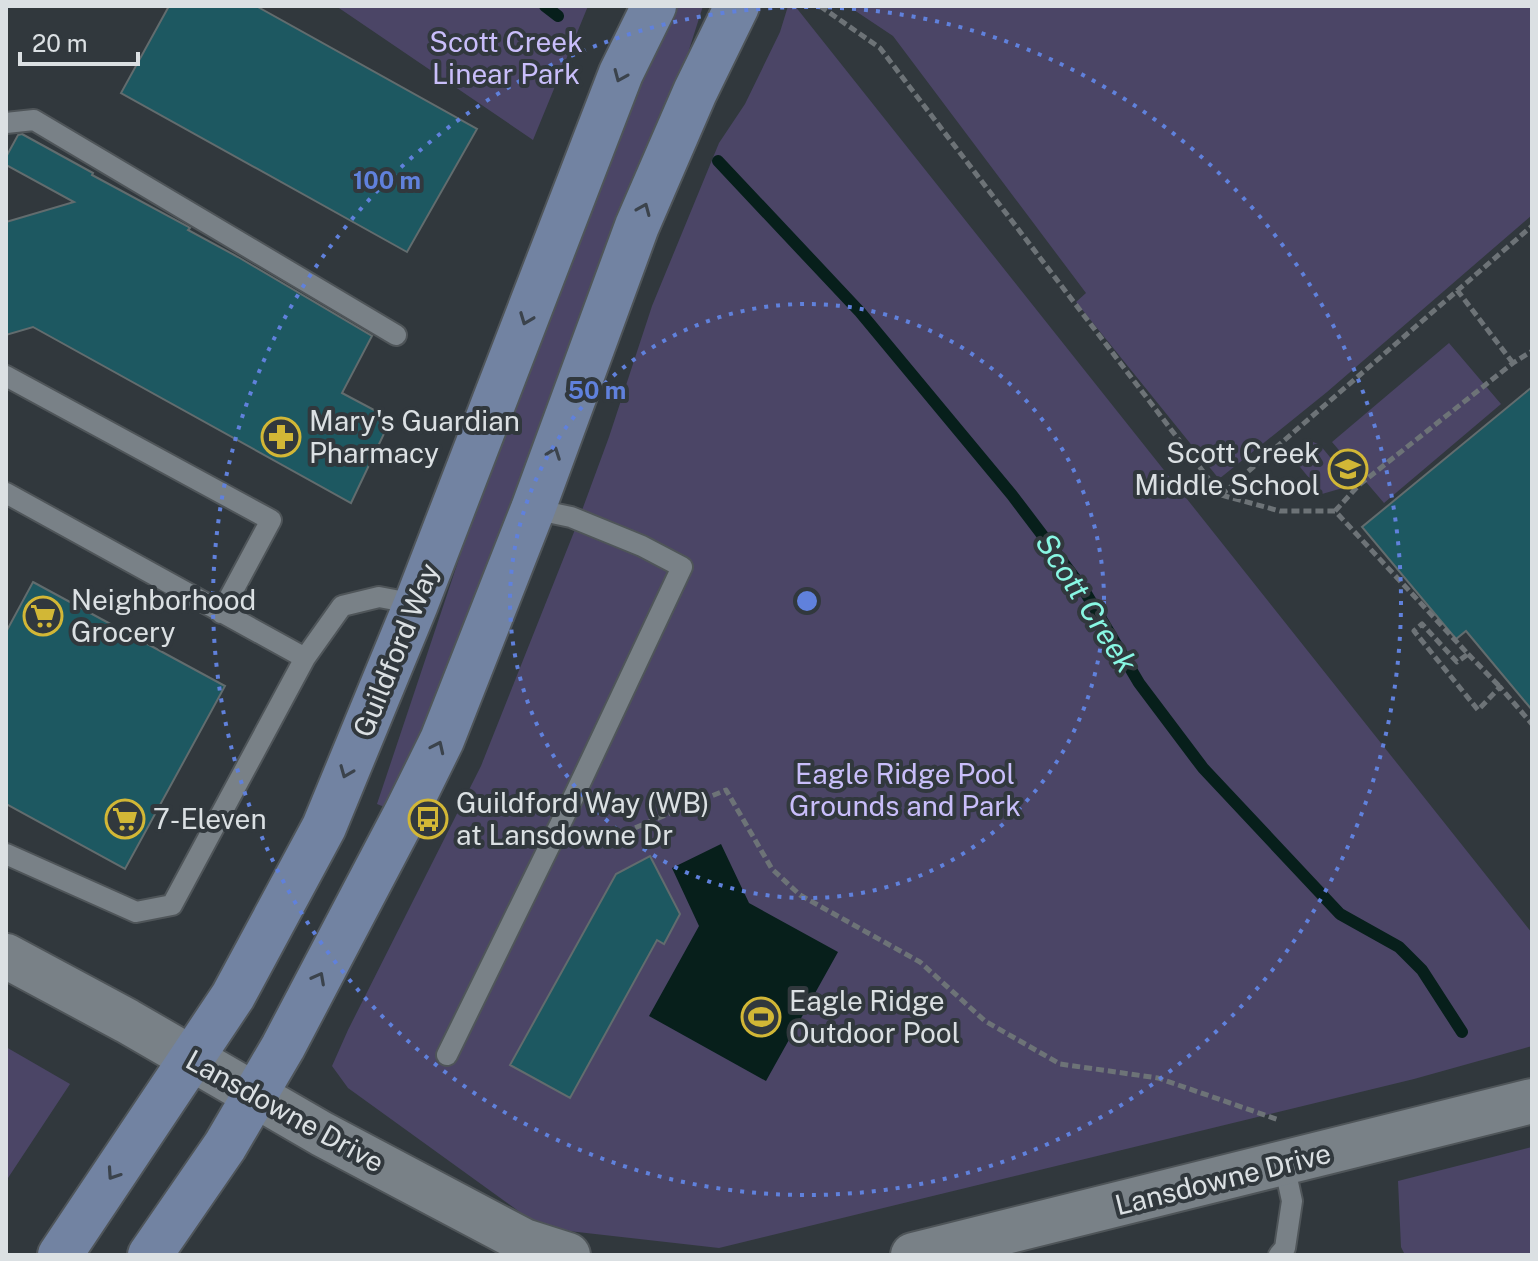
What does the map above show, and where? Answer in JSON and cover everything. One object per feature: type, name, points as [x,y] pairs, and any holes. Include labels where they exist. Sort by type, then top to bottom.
[{"type":"main road","name":"Guildford Way","points":[[60,1255],[233,996],[324,827],[416,604],[621,73],[654,6]]},
{"type":"main road","points":[[150,1255],[220,1153],[290,1033],[442,740],[533,509],[637,226],[695,92],[737,6]]},
{"type":"street","name":"Lansdowne Drive","points":[[6,956],[135,1025],[254,1096],[524,1241],[568,1255]]},
{"type":"street","name":"Lansdowne Drive","points":[[913,1255],[1288,1144],[1532,1101]]},
{"type":"lane","points":[[6,123],[34,120],[396,335]]},
{"type":"lane","points":[[6,376],[271,520],[221,613]]},
{"type":"lane","points":[[8,498],[305,658]]},
{"type":"lane","points":[[447,1055],[682,567],[642,546],[571,517],[533,509]]},
{"type":"lane","points":[[6,854],[136,912],[172,905],[305,658],[342,606],[379,597],[416,604]]},
{"type":"lane","points":[[1279,1255],[1285,1248],[1292,1201],[1288,1144]]},
{"type":"path","points":[[820,6],[880,48],[1221,495],[1280,511],[1335,511],[1532,724]]},
{"type":"path","points":[[1221,495],[1532,226]]},
{"type":"path","points":[[1457,290],[1513,363]]},
{"type":"path","points":[[1335,511],[1359,485],[1532,351]]},
{"type":"path","points":[[1468,654],[1457,662],[1422,624],[1414,631],[1478,710],[1500,687]]},
{"type":"path","points":[[613,837],[726,790],[772,869],[800,895],[920,962],[985,1021],[1060,1064],[1158,1078],[1288,1144]]},
{"type":"green space","name":"Scott Creek Linear Park","points":[[336,6],[588,6],[533,140]]},
{"type":"green space","points":[[677,6],[703,6],[688,53],[502,537],[413,754],[387,808],[377,804],[481,493],[643,76]]},
{"type":"green space","name":"Eagle Ridge Pool Grounds and Park","points":[[788,6],[795,6],[1532,933],[1532,1046],[1414,1079],[719,1248],[542,1228],[348,1088],[332,1066],[481,766],[574,532],[652,306],[719,143],[745,104],[780,32]]},
{"type":"green space","points":[[848,6],[1532,6],[1532,215],[1327,392],[1219,479],[1076,302],[1086,293],[893,36]]},
{"type":"green space","points":[[1449,343],[1501,404],[1384,503],[1332,442]]},
{"type":"green space","points":[[1311,441],[1320,445],[1353,485],[1322,494],[1296,462],[1294,454]]},
{"type":"green space","points":[[6,1047],[70,1084],[6,1181]]},
{"type":"green space","points":[[1532,1147],[1532,1255],[1405,1255],[1401,1247],[1398,1181]]},
{"type":"shaded area","points":[[721,844],[749,903],[838,952],[766,1081],[649,1016],[699,926],[672,868]]},
{"type":"building","points":[[169,6],[256,6],[477,129],[407,252],[121,93]]},
{"type":"building","points":[[22,134],[187,226],[190,228],[188,230],[372,336],[342,393],[391,419],[351,503],[33,327],[6,335],[6,222],[74,202],[6,165],[6,157],[18,135]]},
{"type":"building","points":[[1532,387],[1532,710],[1466,631],[1456,639],[1362,527]]},
{"type":"building","points":[[33,582],[225,686],[125,869],[6,804],[6,632]]},
{"type":"building","points":[[650,856],[680,914],[664,944],[657,940],[570,1098],[510,1065],[616,874]]},
{"type":"waterway","name":"Scott Creek","points":[[545,6],[558,16]]},
{"type":"waterway","name":"Scott Creek","points":[[718,161],[860,312],[1012,495],[1084,590],[1139,683],[1203,768],[1340,914],[1399,947],[1422,970],[1462,1032]]},
{"type":"place","name":"Mary's Guardian Pharmacy","points":[[281,437]]},
{"type":"place","name":"Scott Creek Middle School","points":[[1348,469]]},
{"type":"place","name":"Neighborhood Grocery","points":[[43,616]]},
{"type":"place","name":"7-Eleven","points":[[125,819]]},
{"type":"place","name":"Guildford Way (WB) at Lansdowne Dr","points":[[428,819]]},
{"type":"place","name":"Eagle Ridge Outdoor Pool","points":[[761,1017]]}]
